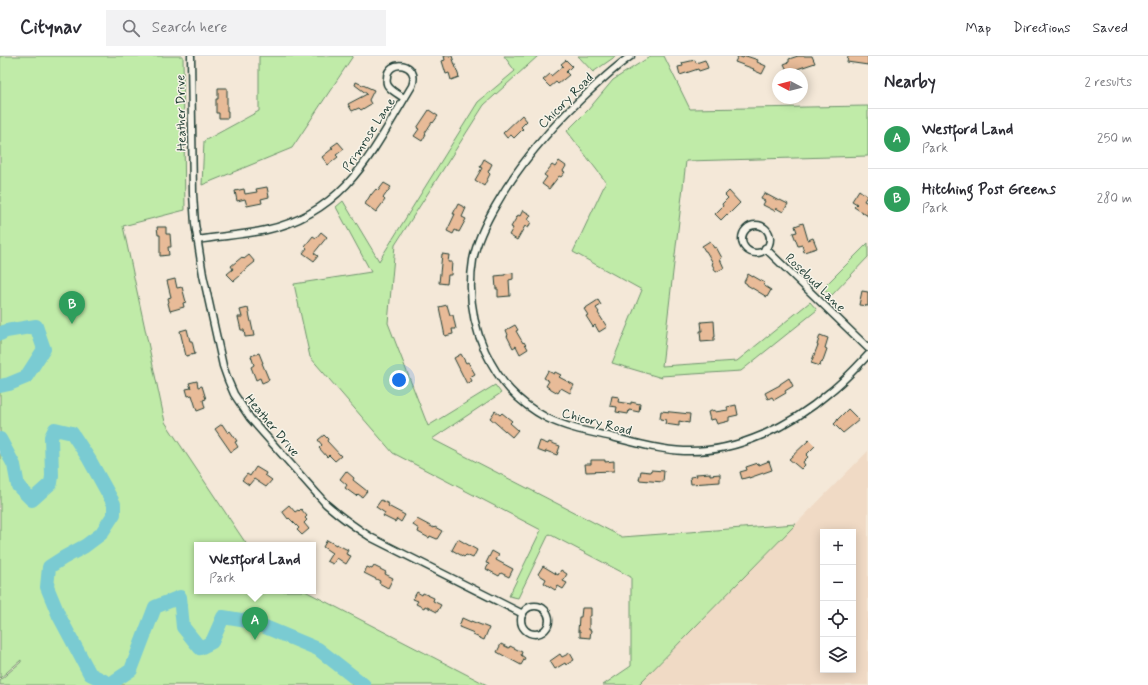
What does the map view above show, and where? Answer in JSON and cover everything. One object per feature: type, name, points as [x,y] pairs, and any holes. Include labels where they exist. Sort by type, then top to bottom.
[{"type":"street","name":"Heather Drive","points":[[191,56],[193,194],[197,240],[203,275],[228,380],[234,394],[250,418],[326,504],[340,516],[379,542],[523,614]]},
{"type":"street","name":"Chicory Road","points":[[631,56],[602,79],[576,104],[529,155],[499,199],[480,238],[473,258],[471,278],[471,300],[474,321],[489,359],[498,376],[509,390],[533,410],[564,425],[657,448],[683,451],[712,450],[742,442],[775,429],[791,420],[831,392],[868,355]]},
{"type":"street","name":"Primrose Lane","points":[[197,240],[267,230],[297,220],[317,210],[338,194],[357,174],[412,86],[414,77],[412,72],[409,68],[401,65],[396,66],[388,72],[386,80],[393,91],[404,98]]},
{"type":"street","points":[[760,225],[766,229],[769,236],[769,243],[765,248],[760,252],[753,252],[745,248],[742,239],[743,233],[747,228],[750,226],[760,225]]},
{"type":"street","name":"Rosebud Lane","points":[[765,248],[868,348]]},
{"type":"street","points":[[531,607],[540,607],[545,610],[549,621],[541,633],[535,634],[524,628],[522,623],[523,614],[526,609],[531,607]]},
{"type":"shaded area","points":[[868,451],[868,685],[638,685]]},
{"type":"green space","points":[[0,56],[183,56],[185,210],[123,226],[165,422],[245,542],[194,542],[194,594],[311,594],[487,685],[0,685],[0,680],[21,662],[21,660],[0,678]]},
{"type":"green space","points":[[259,56],[353,56],[292,148],[202,185],[204,141],[259,111]]},
{"type":"green space","points":[[504,56],[538,56],[484,105],[395,245],[388,323],[428,426],[495,385],[501,393],[432,439],[622,537],[796,524],[638,685],[603,685],[631,666],[631,577],[549,534],[518,598],[509,596],[541,530],[393,453],[310,357],[294,284],[371,272],[336,207],[343,201],[379,261],[478,102],[515,71]]},
{"type":"green space","points":[[578,56],[616,56],[593,72]]},
{"type":"green space","points":[[651,56],[664,56],[690,109],[868,106],[868,156],[686,161],[662,366],[737,361],[810,302],[817,310],[741,371],[661,376],[662,378],[612,363],[642,290],[573,252],[606,182],[567,131],[588,110],[613,80]]},
{"type":"green space","points":[[868,243],[868,257],[832,295],[822,289]]},
{"type":"building","points":[[444,56],[452,56],[459,77],[451,80],[449,73],[446,74],[442,61],[445,60]]},
{"type":"building","points":[[738,56],[743,58],[746,56],[758,60],[757,62],[766,66],[762,74],[753,70],[754,69],[735,62]]},
{"type":"building","points":[[798,56],[812,56],[815,63],[800,68],[786,68],[784,64],[789,62],[789,59]]},
{"type":"building","points":[[848,56],[868,56],[868,65],[847,62]]},
{"type":"building","points":[[566,60],[572,66],[566,72],[569,75],[558,84],[556,82],[550,87],[543,80],[550,74],[551,76],[563,66],[561,64]]},
{"type":"building","points":[[695,60],[696,63],[705,60],[708,68],[699,71],[698,69],[680,75],[678,67],[683,66],[682,63]]},
{"type":"building","points":[[356,82],[374,90],[369,100],[371,104],[361,110],[359,108],[352,111],[348,104],[367,94],[355,85]]},
{"type":"building","points":[[218,88],[227,88],[228,118],[219,118],[219,113],[216,113]]},
{"type":"building","points":[[429,110],[438,116],[433,123],[432,122],[422,141],[414,136],[419,129],[417,128]]},
{"type":"building","points":[[522,115],[527,121],[521,127],[523,129],[514,138],[511,135],[507,138],[503,133]]},
{"type":"building","points":[[338,142],[344,149],[336,155],[338,157],[328,165],[322,157]]},
{"type":"building","points":[[484,159],[492,164],[488,172],[490,174],[484,186],[475,180],[482,168],[480,167]]},
{"type":"building","points":[[559,161],[566,166],[563,171],[565,172],[561,177],[559,176],[549,189],[542,184],[547,177],[544,175],[552,165],[555,167]]},
{"type":"building","points":[[384,183],[391,187],[383,198],[385,200],[376,212],[365,204],[371,194],[376,189],[378,191]]},
{"type":"building","points":[[267,187],[269,197],[261,199],[262,203],[247,206],[245,199],[237,201],[235,191],[244,189],[245,194],[257,192],[256,189]]},
{"type":"building","points":[[859,190],[867,196],[864,201],[868,203],[868,216],[854,207],[857,204],[852,201]]},
{"type":"building","points":[[729,191],[740,203],[721,220],[715,214],[728,198],[725,195]]},
{"type":"building","points":[[764,193],[788,204],[783,212],[776,208],[775,211],[763,205],[765,201],[761,199]]},
{"type":"building","points":[[458,204],[466,208],[462,217],[466,219],[459,232],[455,230],[453,234],[447,231]]},
{"type":"building","points":[[523,210],[531,215],[528,220],[531,222],[528,228],[525,226],[517,240],[509,235],[513,228],[511,227],[518,215],[520,216]]},
{"type":"building","points":[[803,223],[808,240],[813,238],[817,248],[804,252],[802,245],[798,246],[793,233],[797,232],[795,226]]},
{"type":"building","points":[[157,227],[166,227],[166,234],[170,234],[171,247],[168,247],[169,255],[160,256],[160,235],[158,235]]},
{"type":"building","points":[[321,232],[327,237],[314,253],[318,256],[314,261],[303,253],[307,248],[305,246],[313,236],[316,238]]},
{"type":"building","points":[[710,241],[714,248],[716,247],[722,258],[720,259],[724,268],[716,272],[712,264],[713,263],[702,246]]},
{"type":"building","points":[[442,254],[449,255],[448,262],[452,262],[451,275],[448,275],[447,284],[439,283]]},
{"type":"building","points":[[249,255],[255,262],[234,281],[227,274],[233,269],[231,266],[242,257],[244,259]]},
{"type":"building","points":[[513,273],[513,279],[509,280],[510,296],[498,297],[495,276]]},
{"type":"building","points":[[748,274],[765,283],[763,285],[771,290],[767,297],[744,282]]},
{"type":"building","points":[[175,279],[177,288],[182,287],[186,302],[183,303],[184,307],[170,311],[168,298],[171,297],[167,281]]},
{"type":"building","points":[[862,291],[868,292],[868,306],[859,305]]},
{"type":"building","points":[[598,300],[601,305],[596,308],[607,327],[599,332],[595,325],[593,327],[586,316],[588,315],[584,309]]},
{"type":"building","points":[[447,305],[450,315],[453,315],[456,329],[452,329],[453,334],[445,336],[439,307]]},
{"type":"building","points":[[248,308],[254,336],[245,337],[244,330],[241,330],[238,317],[242,317],[240,310]]},
{"type":"building","points":[[714,321],[714,341],[701,342],[701,322]]},
{"type":"building","points":[[515,325],[518,330],[516,331],[528,349],[520,354],[516,346],[513,348],[507,336],[506,330]]},
{"type":"building","points":[[187,329],[195,354],[186,356],[180,331]]},
{"type":"building","points":[[820,335],[828,338],[825,348],[827,349],[820,366],[811,363]]},
{"type":"building","points":[[259,353],[269,380],[262,383],[260,378],[256,380],[251,367],[254,365],[251,356]]},
{"type":"building","points":[[461,354],[475,374],[470,377],[472,381],[467,384],[454,358]]},
{"type":"building","points":[[548,371],[561,375],[559,377],[574,385],[570,393],[561,388],[558,393],[546,386],[549,381],[544,378]]},
{"type":"building","points":[[789,378],[793,386],[785,391],[786,393],[774,400],[772,397],[768,399],[765,393]]},
{"type":"building","points":[[197,381],[198,387],[202,386],[206,399],[203,400],[205,408],[197,411],[192,395],[188,396],[186,389],[191,388],[189,383]]},
{"type":"building","points":[[612,396],[619,397],[618,402],[640,404],[639,412],[629,410],[628,414],[616,412],[617,407],[610,406]]},
{"type":"building","points":[[736,405],[738,415],[729,417],[729,421],[717,424],[715,419],[710,420],[708,412],[715,410],[715,412],[728,410],[727,407]]},
{"type":"building","points":[[848,409],[859,420],[843,433],[834,424]]},
{"type":"building","points":[[495,411],[500,415],[502,413],[512,421],[510,423],[518,430],[512,437],[490,418]]},
{"type":"building","points":[[661,411],[690,414],[689,423],[679,421],[679,426],[665,424],[666,420],[660,419]]},
{"type":"building","points":[[222,424],[228,433],[230,431],[237,441],[235,442],[238,447],[231,452],[215,429]]},
{"type":"building","points":[[324,435],[328,439],[327,441],[341,456],[335,461],[329,455],[327,457],[319,448],[322,445],[318,440]]},
{"type":"building","points":[[809,440],[815,446],[806,455],[808,457],[803,462],[805,465],[801,469],[789,459]]},
{"type":"building","points":[[540,441],[548,444],[549,442],[560,446],[557,455],[546,451],[545,453],[537,450]]},
{"type":"building","points":[[591,460],[605,460],[605,462],[614,461],[614,471],[586,472],[585,464],[591,464]]},
{"type":"building","points":[[769,461],[772,470],[742,479],[740,472],[747,470],[746,467],[758,463],[759,465]]},
{"type":"building","points":[[256,467],[266,473],[265,475],[272,480],[266,487],[254,479],[249,485],[242,480],[247,474],[250,476]]},
{"type":"building","points":[[651,470],[664,471],[663,482],[639,480],[641,471],[650,472]]},
{"type":"building","points":[[346,471],[354,478],[353,480],[367,491],[362,497],[358,494],[356,496],[345,488],[347,485],[340,479]]},
{"type":"building","points":[[710,473],[710,475],[720,474],[720,482],[691,484],[690,477],[697,476],[696,474]]},
{"type":"building","points":[[381,500],[389,504],[388,506],[405,515],[401,522],[397,519],[395,522],[383,516],[385,513],[376,507]]},
{"type":"building","points":[[289,505],[295,512],[301,509],[307,516],[305,518],[307,520],[304,523],[309,529],[302,535],[297,530],[299,528],[289,518],[288,519],[282,511]]},
{"type":"building","points":[[417,519],[442,531],[437,539],[430,536],[429,538],[418,532],[419,529],[413,525]]},
{"type":"building","points":[[458,539],[477,550],[473,558],[466,555],[464,557],[452,550]]},
{"type":"building","points":[[327,540],[348,550],[346,554],[351,556],[346,564],[337,558],[333,564],[327,561],[332,553],[323,547]]},
{"type":"building","points":[[492,551],[499,555],[496,560],[513,569],[509,577],[501,573],[499,576],[486,569],[489,564],[486,563]]},
{"type":"building","points":[[374,566],[386,572],[385,574],[393,578],[388,588],[379,583],[380,581],[364,573],[367,567],[372,569]]},
{"type":"building","points":[[543,566],[558,575],[561,570],[567,574],[563,581],[567,583],[563,589],[558,586],[555,590],[544,583],[546,579],[538,574]]},
{"type":"building","points":[[417,592],[434,598],[433,601],[441,605],[437,612],[425,606],[424,608],[416,604],[418,601],[413,599]]},
{"type":"building","points":[[582,608],[591,608],[591,616],[589,616],[589,630],[591,630],[590,638],[580,637],[580,631],[578,631],[579,617],[581,617]]},
{"type":"building","points":[[462,618],[489,628],[484,640],[473,635],[474,633],[459,627]]},
{"type":"building","points":[[501,644],[509,648],[510,646],[522,652],[521,655],[525,658],[521,665],[497,652]]},
{"type":"building","points":[[570,653],[574,660],[555,669],[550,661],[560,654],[562,657]]},
{"type":"waterway","points":[[0,334],[6,331],[36,326],[44,349],[26,377],[0,386]]},
{"type":"waterway","points":[[0,439],[14,465],[18,486],[32,500],[51,483],[51,437],[55,429],[72,433],[89,459],[114,504],[114,514],[101,534],[85,546],[49,567],[47,587],[59,616],[90,674],[110,684],[131,670],[155,607],[180,597],[183,627],[200,648],[212,642],[223,617],[253,622],[318,649],[364,685]]},
{"type":"place","name":"Hitching Post Greens","points":[[72,324]]},
{"type":"place","name":"Westford Land","points":[[255,640]]}]
